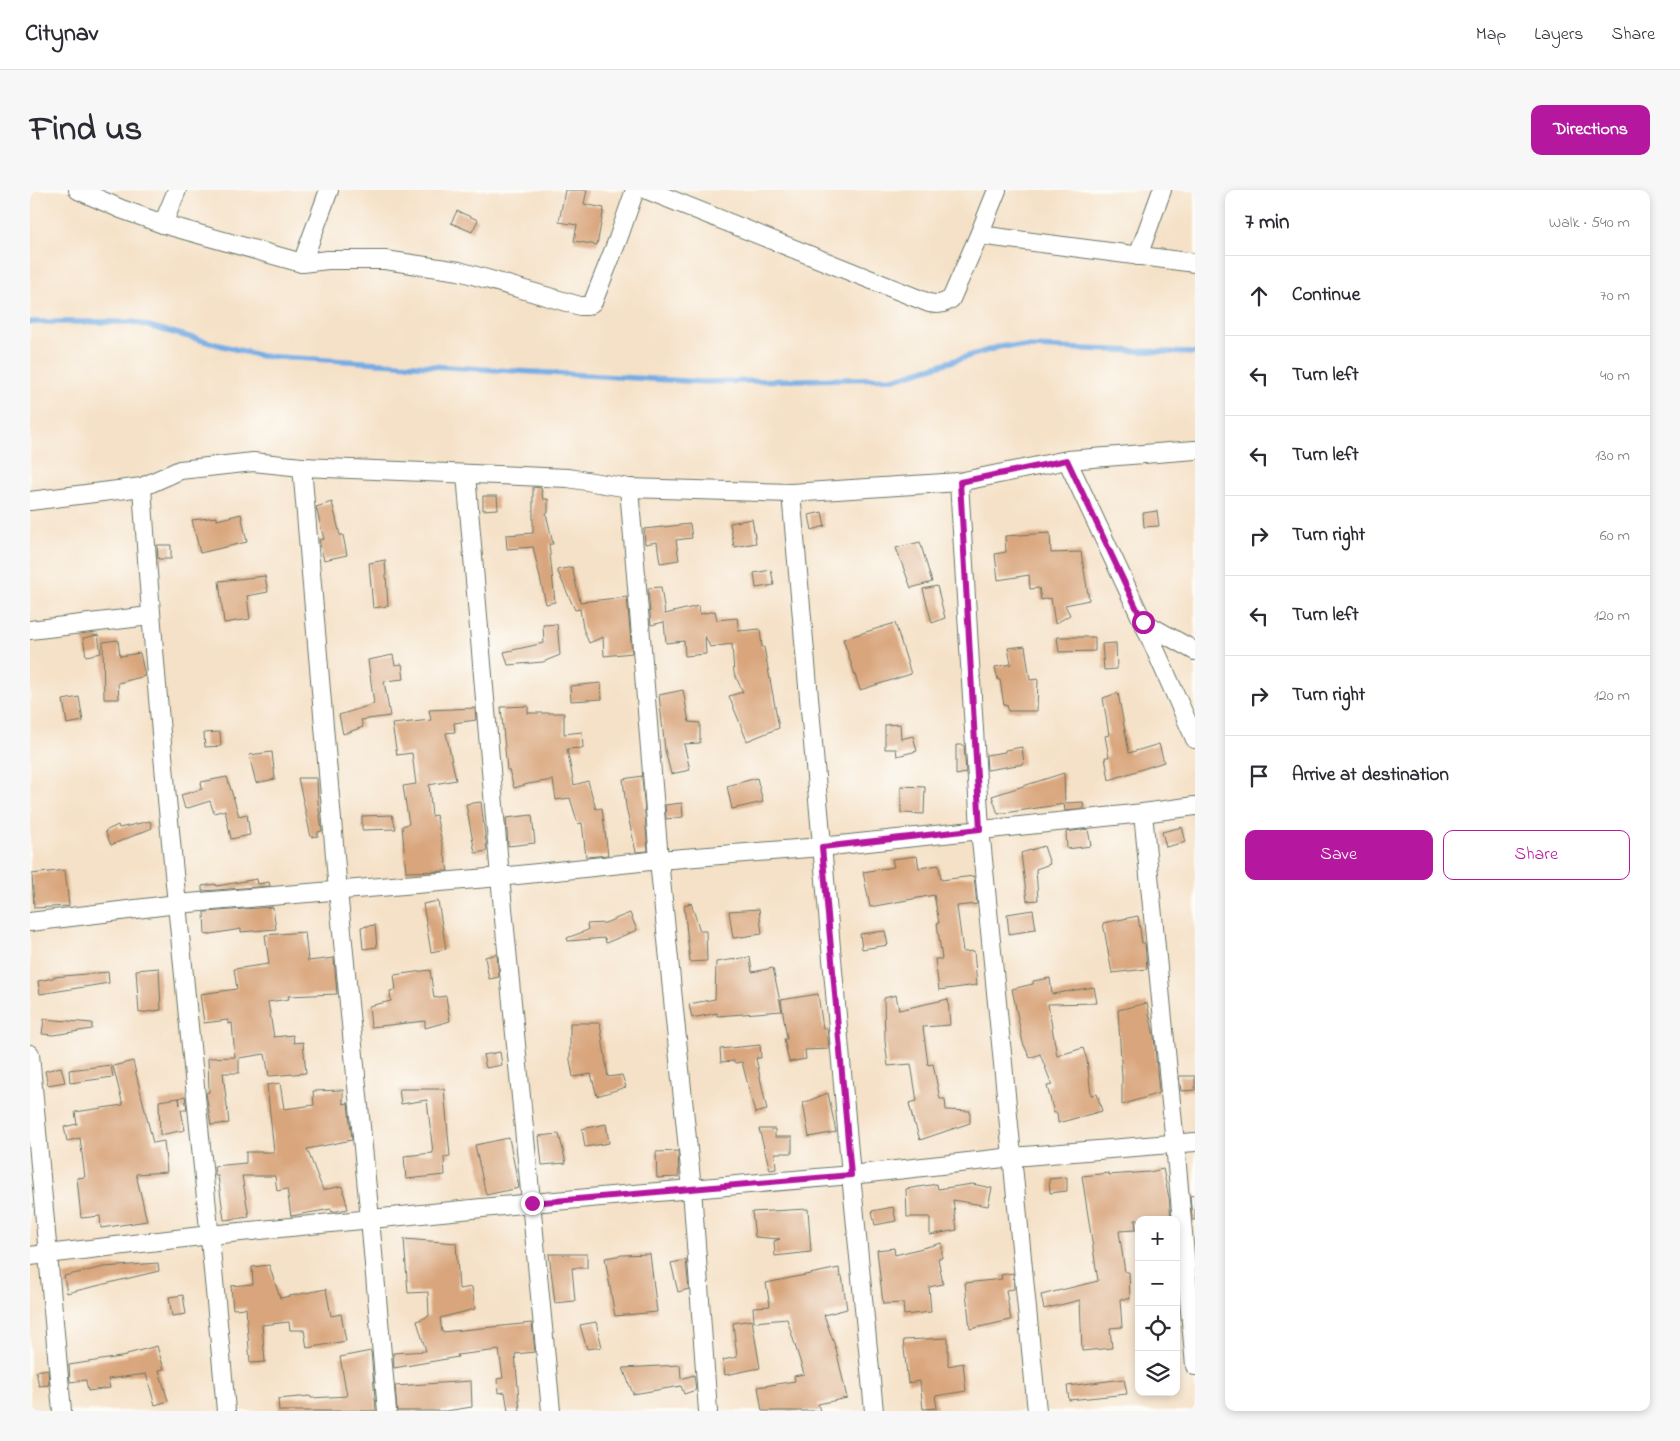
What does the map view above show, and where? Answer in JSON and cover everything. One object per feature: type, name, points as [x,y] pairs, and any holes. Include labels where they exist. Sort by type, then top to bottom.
[{"type":"street","points":[[78,190],[163,224],[302,263],[335,260],[385,260],[459,271],[580,306],[587,306],[594,302],[635,190]]},
{"type":"street","points":[[163,224],[177,190]]},
{"type":"street","points":[[302,263],[329,190]]},
{"type":"street","points":[[652,191],[936,305],[944,304],[951,299],[980,235],[997,190]]},
{"type":"street","points":[[1138,256],[1162,190]]},
{"type":"street","points":[[980,235],[1195,263]]},
{"type":"street","points":[[30,502],[142,487],[180,470],[253,462],[302,468],[568,478],[630,488],[791,493],[960,482],[1067,460],[1195,450]]},
{"type":"street","points":[[1067,460],[1143,622],[1195,739]]},
{"type":"street","points":[[302,468],[338,892],[387,1411]]},
{"type":"street","points":[[466,474],[500,877],[551,1411]]},
{"type":"street","points":[[960,482],[980,829],[1037,1411]]},
{"type":"street","points":[[142,487],[150,616],[226,1411]]},
{"type":"street","points":[[630,488],[659,860],[692,1189],[708,1411]]},
{"type":"street","points":[[791,493],[851,1175],[874,1411]]},
{"type":"street","points":[[30,630],[150,616]]},
{"type":"street","points":[[1143,622],[1195,652]]},
{"type":"street","points":[[30,922],[178,904],[338,892],[659,860],[822,847],[1195,806]]},
{"type":"street","points":[[1143,813],[1194,1338],[1195,1366]]},
{"type":"street","points":[[30,1054],[62,1411]]},
{"type":"street","points":[[30,1256],[210,1234],[851,1175],[1012,1156],[1195,1142]]},
{"type":"building","points":[[565,190],[587,190],[584,204],[604,208],[597,245],[574,241],[577,225],[559,222]]},
{"type":"building","points":[[457,211],[478,220],[472,232],[451,223]]},
{"type":"building","points":[[533,487],[541,488],[543,499],[548,499],[548,513],[546,513],[553,544],[549,544],[555,602],[546,604],[533,547],[507,549],[506,535],[533,533]]},
{"type":"building","points":[[483,496],[497,496],[498,509],[483,510]]},
{"type":"building","points":[[332,502],[340,535],[343,535],[347,555],[324,560],[319,540],[324,539],[316,507]]},
{"type":"building","points":[[1157,511],[1159,526],[1144,527],[1143,513]]},
{"type":"building","points":[[822,512],[825,526],[812,530],[809,515]]},
{"type":"building","points":[[241,514],[247,542],[200,553],[192,520],[217,517],[217,520]]},
{"type":"building","points":[[752,519],[756,543],[734,547],[730,523]]},
{"type":"building","points":[[690,524],[692,538],[676,540],[679,560],[660,563],[657,542],[645,544],[644,529]]},
{"type":"building","points":[[1050,533],[1051,553],[1081,552],[1089,600],[1065,605],[1070,615],[1055,624],[1051,598],[1041,600],[1039,588],[1030,589],[1029,575],[998,580],[995,554],[1006,552],[1005,536]]},
{"type":"building","points":[[920,542],[932,582],[911,588],[896,548]]},
{"type":"building","points":[[157,545],[171,545],[171,559],[158,559]]},
{"type":"building","points":[[385,560],[388,606],[373,608],[369,563]]},
{"type":"building","points":[[572,567],[580,602],[627,597],[632,653],[604,656],[603,637],[589,643],[583,628],[580,609],[575,610],[557,570]]},
{"type":"building","points":[[771,570],[774,585],[756,588],[754,573]]},
{"type":"building","points":[[265,576],[268,592],[247,596],[250,619],[224,623],[219,581]]},
{"type":"building","points":[[937,586],[945,618],[932,623],[923,589]]},
{"type":"building","points":[[661,587],[665,614],[698,606],[700,614],[715,611],[717,620],[737,618],[739,631],[760,629],[779,728],[747,741],[729,696],[743,692],[734,673],[732,644],[710,647],[705,636],[706,654],[685,656],[684,641],[666,643],[664,622],[651,625],[648,588]]},
{"type":"building","points":[[895,623],[911,674],[860,690],[843,639]]},
{"type":"building","points":[[557,624],[560,655],[543,662],[508,665],[504,652],[544,643],[543,625]]},
{"type":"building","points":[[98,635],[101,653],[86,656],[83,638]]},
{"type":"building","points":[[1057,637],[1095,637],[1095,651],[1059,652]]},
{"type":"building","points":[[118,640],[120,656],[140,653],[145,676],[118,683],[119,699],[104,699],[103,642]]},
{"type":"building","points":[[1116,643],[1117,669],[1104,670],[1102,644]]},
{"type":"building","points":[[1025,646],[1030,680],[1038,679],[1037,711],[1008,711],[1007,705],[1004,706],[1000,680],[998,680],[995,667],[1011,664],[1008,648]]},
{"type":"building","points":[[393,655],[395,665],[402,664],[404,679],[384,681],[390,716],[361,720],[363,727],[343,734],[339,715],[374,704],[368,660]]},
{"type":"building","points":[[601,683],[602,699],[571,701],[570,686]]},
{"type":"building","points":[[683,690],[689,722],[700,723],[700,743],[684,744],[690,770],[671,774],[665,750],[659,695]]},
{"type":"building","points":[[1118,693],[1129,753],[1159,744],[1164,762],[1109,780],[1105,757],[1109,757],[1105,736],[1109,735],[1103,698]]},
{"type":"building","points":[[79,697],[83,721],[67,724],[63,700]]},
{"type":"building","points":[[528,706],[528,713],[564,713],[564,734],[582,732],[583,748],[567,749],[574,785],[588,781],[596,809],[602,808],[608,855],[586,857],[582,823],[578,824],[570,798],[556,800],[553,780],[514,788],[509,770],[507,770],[501,707]]},
{"type":"building","points":[[475,708],[476,720],[454,723],[455,732],[446,733],[456,780],[429,785],[432,816],[436,815],[448,871],[406,872],[402,826],[409,824],[403,786],[416,784],[412,753],[397,755],[392,724],[431,720],[429,710]]},
{"type":"building","points":[[900,724],[901,739],[913,736],[917,751],[897,756],[896,749],[885,749],[885,725]]},
{"type":"building","points":[[220,732],[221,746],[205,747],[204,733]]},
{"type":"building","points":[[956,745],[964,745],[966,773],[956,775]]},
{"type":"building","points":[[1022,747],[1024,764],[987,770],[986,755]]},
{"type":"building","points":[[272,752],[275,779],[256,783],[249,755]]},
{"type":"building","points":[[1064,773],[1065,803],[1083,802],[1084,809],[1065,811],[1064,804],[998,814],[992,796]]},
{"type":"building","points":[[642,776],[648,851],[636,852],[626,807],[623,779]]},
{"type":"building","points":[[227,777],[239,816],[247,814],[250,835],[231,839],[225,810],[214,813],[210,801],[185,809],[181,795],[202,789],[201,782]]},
{"type":"building","points":[[298,778],[317,778],[322,831],[318,832],[318,836],[311,837]]},
{"type":"building","points":[[757,778],[763,802],[732,809],[727,786]]},
{"type":"building","points":[[901,786],[925,787],[924,814],[901,813]]},
{"type":"building","points":[[481,802],[487,851],[475,853],[466,804]]},
{"type":"building","points":[[682,803],[683,817],[666,819],[665,805]]},
{"type":"building","points":[[392,815],[396,829],[362,830],[362,816]]},
{"type":"building","points":[[532,815],[535,843],[508,846],[506,818]]},
{"type":"building","points":[[150,821],[152,828],[111,845],[105,831],[118,825],[119,828]]},
{"type":"building","points":[[1182,827],[1186,842],[1166,847],[1162,832]]},
{"type":"building","points":[[1088,829],[1091,846],[1067,849],[1066,832]]},
{"type":"building","points":[[1044,846],[1050,864],[1036,869],[1038,900],[1027,901],[1021,853]]},
{"type":"building","points":[[917,856],[919,868],[939,865],[941,880],[974,876],[977,904],[957,906],[963,952],[974,951],[977,985],[939,990],[935,959],[942,959],[934,895],[870,907],[863,872],[894,867],[892,859]]},
{"type":"building","points":[[65,870],[69,906],[34,908],[32,874]]},
{"type":"building","points":[[257,879],[258,884],[269,882],[270,886],[202,891],[202,886],[216,884],[216,886]]},
{"type":"building","points":[[438,901],[446,949],[431,952],[423,904]]},
{"type":"building","points":[[691,903],[700,931],[706,931],[707,961],[690,962],[684,905]]},
{"type":"building","points":[[273,907],[276,929],[241,932],[241,929],[205,935],[204,912]]},
{"type":"building","points":[[759,909],[762,934],[733,938],[729,911]]},
{"type":"building","points":[[1033,910],[1036,929],[1009,934],[1007,914]]},
{"type":"building","points":[[630,913],[637,930],[606,943],[605,938],[568,941],[567,938],[588,930],[587,924],[605,923]]},
{"type":"building","points":[[1138,916],[1142,943],[1145,943],[1147,969],[1112,973],[1103,923]]},
{"type":"building","points":[[375,925],[377,947],[363,949],[361,927]]},
{"type":"building","points":[[885,931],[888,945],[862,949],[860,934]]},
{"type":"building","points":[[305,932],[308,961],[334,958],[337,994],[288,996],[289,999],[268,1002],[274,1037],[293,1035],[294,1043],[303,1042],[306,1073],[269,1076],[265,1054],[239,1058],[239,1073],[223,1073],[229,1123],[211,1125],[206,1093],[209,1092],[208,1058],[235,1057],[232,1023],[228,1024],[228,1020],[204,1023],[200,994],[237,989],[234,969],[269,964],[265,935]]},
{"type":"building","points":[[497,954],[499,977],[489,979],[485,957]]},
{"type":"building","points":[[750,957],[752,972],[773,968],[782,1011],[717,1016],[717,1013],[692,1018],[689,1004],[715,999],[716,962]]},
{"type":"building","points":[[159,968],[161,1010],[139,1013],[136,970]]},
{"type":"building","points":[[430,970],[434,998],[446,996],[450,1021],[425,1028],[425,1021],[371,1027],[369,1006],[391,1001],[390,991],[396,990],[394,975]]},
{"type":"building","points":[[108,972],[109,983],[40,994],[38,981],[53,977]]},
{"type":"building","points":[[1050,978],[1052,994],[1094,987],[1097,1003],[1048,1004],[1057,1056],[1083,1048],[1087,1060],[1091,1095],[1097,1094],[1102,1111],[1058,1123],[1057,1113],[1054,1113],[1047,1086],[1052,1085],[1040,1054],[1030,1058],[1023,1043],[1012,989],[1033,984],[1033,981]]},
{"type":"building","points":[[818,994],[823,1028],[827,1028],[829,1049],[805,1050],[806,1059],[789,1062],[784,1039],[787,1039],[781,1000]]},
{"type":"building","points":[[896,995],[899,1010],[948,999],[950,1025],[923,1027],[928,1065],[933,1064],[940,1099],[945,1099],[946,1110],[970,1111],[970,1123],[920,1140],[909,1103],[917,1101],[911,1064],[888,1066],[885,1041],[884,998]]},
{"type":"building","points":[[1147,1003],[1154,1036],[1159,1093],[1122,1105],[1118,1010]]},
{"type":"building","points":[[44,1019],[92,1023],[92,1029],[53,1035],[42,1034]]},
{"type":"building","points":[[570,1023],[600,1023],[608,1077],[622,1075],[626,1087],[597,1096],[591,1074],[573,1077],[570,1060]]},
{"type":"building","points":[[760,1045],[761,1058],[756,1058],[767,1110],[755,1113],[742,1062],[721,1062],[720,1049]]},
{"type":"building","points":[[500,1052],[502,1065],[486,1068],[483,1055]]},
{"type":"building","points":[[133,1061],[153,1143],[164,1141],[167,1172],[136,1174],[147,1221],[101,1228],[100,1216],[81,1218],[77,1178],[85,1177],[80,1138],[67,1141],[64,1127],[77,1124],[75,1112],[123,1105],[113,1066]]},
{"type":"building","points":[[111,1065],[113,1077],[70,1083],[69,1070]]},
{"type":"building","points":[[61,1067],[65,1082],[48,1085],[45,1071]]},
{"type":"building","points":[[1179,1076],[1195,1076],[1195,1090],[1181,1091]]},
{"type":"building","points":[[280,1083],[284,1109],[314,1105],[313,1091],[343,1090],[343,1104],[348,1103],[352,1140],[307,1149],[323,1190],[342,1186],[348,1209],[332,1212],[331,1209],[291,1216],[287,1189],[277,1191],[275,1176],[242,1176],[249,1217],[224,1220],[218,1176],[215,1176],[214,1166],[246,1163],[246,1152],[274,1152],[267,1085]]},
{"type":"building","points":[[399,1089],[444,1089],[450,1156],[444,1157],[445,1175],[406,1179],[404,1156],[433,1153],[427,1100],[401,1104]]},
{"type":"building","points":[[828,1093],[836,1132],[809,1137],[803,1103]]},
{"type":"building","points":[[185,1096],[187,1110],[181,1110],[185,1130],[160,1135],[159,1101]]},
{"type":"building","points":[[606,1124],[609,1143],[585,1147],[582,1129]]},
{"type":"building","points":[[759,1129],[775,1129],[775,1137],[792,1137],[792,1153],[775,1153],[776,1169],[770,1170]]},
{"type":"building","points":[[559,1134],[566,1163],[542,1165],[539,1136]]},
{"type":"building","points":[[509,1138],[519,1188],[486,1195],[475,1145]]},
{"type":"building","points":[[678,1151],[679,1177],[657,1178],[656,1152]]},
{"type":"building","points":[[1163,1169],[1171,1216],[1135,1216],[1135,1230],[1119,1231],[1125,1272],[1129,1272],[1130,1299],[1120,1299],[1122,1327],[1110,1328],[1112,1348],[1082,1351],[1080,1300],[1044,1309],[1041,1295],[1098,1281],[1082,1176],[1149,1172]]},
{"type":"building","points":[[1067,1177],[1067,1191],[1050,1193],[1049,1179]]},
{"type":"building","points":[[937,1184],[938,1189],[972,1184],[992,1188],[988,1206],[953,1200],[957,1230],[930,1235],[930,1217],[907,1217],[906,1189]]},
{"type":"building","points":[[1195,1195],[1195,1220],[1192,1220],[1190,1196]]},
{"type":"building","points":[[893,1207],[896,1221],[875,1225],[872,1211]]},
{"type":"building","points":[[808,1209],[811,1252],[775,1256],[774,1241],[780,1239],[755,1237],[752,1212]]},
{"type":"building","points":[[404,1239],[456,1243],[459,1289],[472,1287],[475,1309],[440,1318],[442,1332],[532,1323],[535,1352],[515,1354],[520,1411],[508,1411],[505,1392],[498,1393],[497,1379],[503,1378],[499,1350],[457,1355],[458,1357],[394,1368],[393,1353],[426,1351],[417,1321],[429,1316],[428,1292],[408,1293]]},
{"type":"building","points":[[942,1243],[942,1258],[938,1258],[943,1284],[929,1287],[931,1312],[904,1315],[903,1303],[883,1304],[877,1250],[894,1248],[895,1255]]},
{"type":"building","points":[[549,1254],[587,1254],[587,1268],[572,1268],[575,1301],[555,1303]]},
{"type":"building","points":[[650,1254],[657,1312],[615,1316],[605,1258]]},
{"type":"building","points":[[686,1260],[689,1289],[678,1292],[671,1263]]},
{"type":"building","points":[[158,1263],[159,1271],[67,1293],[64,1276],[104,1267]]},
{"type":"building","points":[[269,1265],[280,1298],[326,1289],[331,1316],[341,1314],[346,1341],[307,1348],[304,1330],[290,1330],[289,1322],[262,1325],[265,1362],[250,1363],[246,1308],[233,1309],[231,1286],[253,1284],[252,1267]]},
{"type":"building","points":[[839,1268],[847,1309],[824,1315],[836,1349],[847,1398],[818,1404],[820,1411],[762,1411],[758,1387],[795,1381],[794,1376],[804,1374],[787,1319],[754,1322],[753,1307],[770,1306],[766,1283]]},
{"type":"building","points":[[1013,1273],[1014,1289],[1006,1290],[1011,1320],[970,1329],[965,1283],[1002,1279],[1001,1275]]},
{"type":"building","points":[[183,1295],[186,1314],[172,1316],[169,1297]]},
{"type":"building","points":[[752,1320],[760,1368],[725,1375],[723,1360],[737,1357],[733,1323]]},
{"type":"building","points":[[596,1322],[602,1347],[587,1349],[580,1325]]},
{"type":"building","points":[[948,1338],[948,1366],[963,1363],[966,1391],[935,1396],[937,1408],[923,1409],[920,1381],[908,1383],[903,1340]]},
{"type":"building","points":[[157,1346],[164,1369],[159,1370],[168,1401],[155,1405],[146,1374],[108,1379],[110,1388],[88,1391],[86,1380],[70,1382],[69,1365],[127,1356],[127,1354]]},
{"type":"building","points":[[371,1351],[376,1411],[279,1411],[278,1399],[310,1396],[311,1398],[347,1396],[340,1357]]},
{"type":"building","points":[[680,1365],[681,1379],[694,1375],[696,1390],[684,1394],[681,1386],[633,1394],[623,1368]]},
{"type":"building","points":[[48,1369],[49,1385],[39,1386],[36,1371]]},
{"type":"building","points":[[1124,1379],[1127,1394],[1069,1400],[1067,1386]]},
{"type":"building","points":[[471,1381],[472,1407],[446,1411],[397,1411],[395,1386]]},
{"type":"waterway","points":[[30,322],[133,322],[261,356],[703,382],[897,378],[1002,346],[1195,353]]},
{"type":"route","points":[[532,1203],[851,1175],[822,847],[980,829],[960,482],[1067,460],[1143,622]]}]
